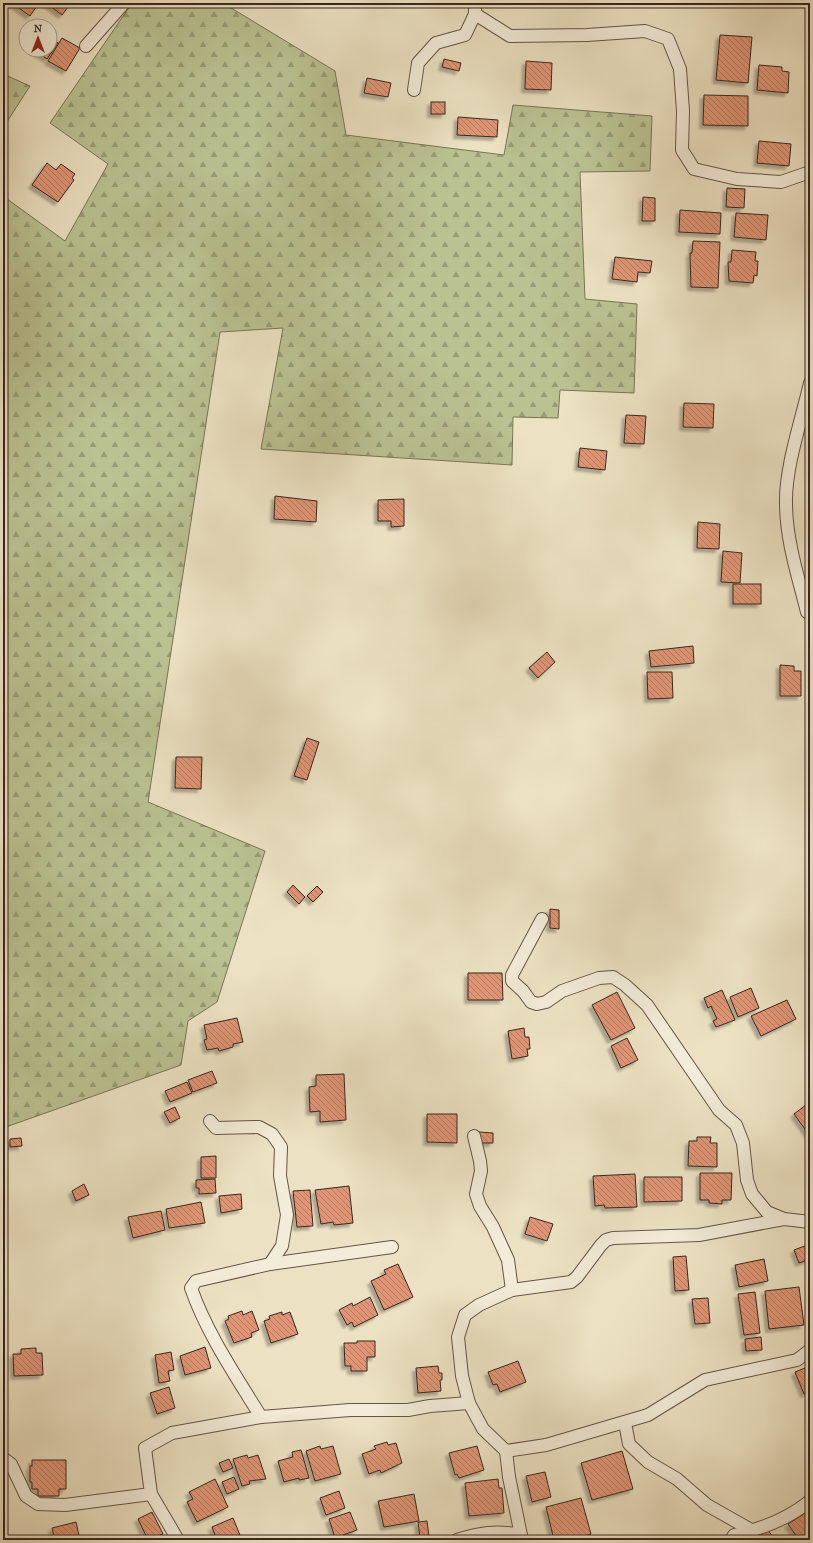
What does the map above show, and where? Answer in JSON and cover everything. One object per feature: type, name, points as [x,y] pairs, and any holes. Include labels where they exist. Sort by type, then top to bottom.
[{"type":"street","points":[[86,46],[124,3]]},
{"type":"street","points":[[414,90],[418,63],[436,44],[465,34],[475,8],[510,36],[587,35],[645,31],[668,39],[680,69],[683,111],[682,150],[694,169],[737,179],[781,182],[810,172]]},
{"type":"street","points":[[810,383],[788,475],[786,502],[787,526],[794,563],[807,612],[810,613]]},
{"type":"street","points":[[542,919],[512,975],[512,981],[523,991],[531,1002],[537,1004],[546,1002],[562,991],[599,978],[613,977],[625,985],[647,1005],[719,1110],[736,1125],[743,1143],[747,1180],[752,1194],[767,1212],[784,1219],[810,1222]]},
{"type":"street","points":[[210,1121],[216,1128],[259,1127],[272,1134],[281,1147],[280,1176],[287,1215],[282,1246],[270,1264]]},
{"type":"street","points":[[474,1136],[481,1171],[476,1194],[480,1206],[493,1227],[508,1260],[512,1290]]},
{"type":"street","points":[[521,1538],[508,1477],[506,1451],[482,1429],[469,1404],[462,1376],[458,1337],[465,1315],[479,1305],[512,1290],[571,1282],[577,1277],[606,1240],[613,1238],[699,1235],[784,1219]]},
{"type":"street","points":[[261,1417],[222,1353],[190,1288],[196,1281],[270,1264],[392,1247]]},
{"type":"street","points":[[506,1451],[546,1445],[625,1423],[648,1415],[705,1380],[797,1360],[810,1350]]},
{"type":"street","points":[[178,1540],[151,1494],[145,1448],[172,1433],[261,1417],[350,1410],[408,1410],[430,1406],[469,1404]]},
{"type":"street","points":[[625,1423],[629,1444],[648,1462],[677,1479],[707,1505],[753,1531]]},
{"type":"street","points":[[3,1458],[11,1464],[26,1496],[38,1504],[65,1505],[151,1494]]},
{"type":"street","points":[[731,1540],[734,1535],[753,1531],[788,1517],[810,1501]]},
{"type":"street","points":[[457,1540],[480,1533],[503,1531],[521,1538]]},
{"type":"green space","points":[[132,3],[223,3],[335,71],[346,135],[504,155],[513,105],[652,116],[650,171],[580,172],[585,299],[637,304],[634,393],[560,390],[558,418],[513,417],[512,465],[261,449],[283,328],[220,332],[148,802],[265,851],[217,1002],[188,1021],[181,1065],[3,1128],[3,196],[65,241],[108,164],[50,123]]},
{"type":"green space","points":[[3,74],[30,86],[3,128]]},
{"type":"building","points":[[12,3],[39,3],[30,16]]},
{"type":"building","points":[[46,3],[71,3],[62,15]]},
{"type":"building","points":[[720,35],[752,37],[748,83],[716,80]]},
{"type":"building","points":[[62,38],[80,48],[66,71],[48,61],[50,58],[58,58],[58,45]]},
{"type":"building","points":[[444,59],[461,63],[459,71],[442,67]]},
{"type":"building","points":[[526,61],[552,63],[551,90],[525,89]]},
{"type":"building","points":[[759,65],[782,67],[782,71],[789,72],[788,93],[757,90]]},
{"type":"building","points":[[367,78],[391,83],[388,97],[364,93]]},
{"type":"building","points":[[704,95],[748,96],[748,126],[703,125]]},
{"type":"building","points":[[431,102],[445,102],[445,114],[431,114]]},
{"type":"building","points":[[458,117],[498,120],[497,137],[457,135]]},
{"type":"building","points":[[759,141],[791,144],[789,166],[757,163]]},
{"type":"building","points":[[47,163],[56,170],[61,164],[75,174],[72,178],[74,180],[58,202],[32,185]]},
{"type":"building","points":[[727,188],[745,189],[744,208],[726,207]]},
{"type":"building","points":[[643,197],[655,198],[655,221],[642,221]]},
{"type":"building","points":[[680,210],[721,213],[720,234],[679,232]]},
{"type":"building","points":[[736,213],[768,215],[766,240],[734,237]]},
{"type":"building","points":[[693,241],[720,242],[718,288],[691,287],[690,253],[692,253]]},
{"type":"building","points":[[732,250],[756,252],[755,261],[758,261],[757,276],[754,275],[753,283],[729,281],[728,262],[731,262]]},
{"type":"building","points":[[615,257],[652,261],[650,273],[638,272],[637,282],[612,279]]},
{"type":"building","points":[[684,403],[714,404],[713,428],[683,427]]},
{"type":"building","points":[[626,415],[646,416],[644,444],[624,443]]},
{"type":"building","points":[[580,448],[607,451],[605,470],[578,467]]},
{"type":"building","points":[[275,496],[317,501],[316,522],[274,519]]},
{"type":"building","points":[[404,499],[404,526],[391,527],[391,521],[378,521],[378,500]]},
{"type":"building","points":[[698,522],[720,524],[719,549],[697,548]]},
{"type":"building","points":[[723,551],[742,553],[740,583],[721,582]]},
{"type":"building","points":[[733,584],[761,584],[761,604],[733,604]]},
{"type":"building","points":[[693,646],[694,663],[651,667],[649,651]]},
{"type":"building","points":[[547,652],[555,662],[538,678],[529,668]]},
{"type":"building","points":[[780,665],[794,666],[794,671],[801,671],[801,696],[780,696]]},
{"type":"building","points":[[647,672],[672,672],[673,698],[648,699]]},
{"type":"building","points":[[307,738],[319,742],[307,780],[294,776]]},
{"type":"building","points":[[176,757],[202,757],[201,789],[175,788]]},
{"type":"building","points":[[293,885],[305,897],[299,904],[287,892]]},
{"type":"building","points":[[317,886],[323,892],[313,902],[307,896]]},
{"type":"building","points":[[550,909],[559,910],[559,929],[550,928]]},
{"type":"building","points":[[468,973],[502,973],[503,1000],[468,1000]]},
{"type":"building","points":[[751,988],[759,1008],[738,1017],[730,997]]},
{"type":"building","points":[[722,990],[735,1020],[716,1027],[713,1021],[717,1019],[711,1006],[708,1008],[704,998]]},
{"type":"building","points":[[617,992],[635,1028],[611,1040],[592,1005]]},
{"type":"building","points":[[787,1000],[796,1019],[761,1036],[751,1016]]},
{"type":"building","points":[[237,1018],[243,1042],[233,1044],[233,1047],[219,1051],[218,1048],[207,1050],[204,1040],[207,1039],[204,1025]]},
{"type":"building","points":[[524,1028],[525,1037],[529,1037],[530,1049],[527,1049],[528,1056],[512,1059],[508,1031]]},
{"type":"building","points":[[627,1038],[638,1060],[621,1068],[611,1046]]},
{"type":"building","points":[[212,1071],[217,1083],[193,1092],[188,1080]]},
{"type":"building","points":[[344,1074],[346,1120],[320,1122],[320,1111],[310,1112],[309,1087],[316,1086],[316,1075]]},
{"type":"building","points":[[187,1082],[192,1093],[170,1102],[165,1091]]},
{"type":"building","points":[[810,1102],[810,1136],[794,1114]]},
{"type":"building","points":[[175,1107],[180,1118],[170,1123],[164,1112]]},
{"type":"building","points":[[427,1114],[457,1114],[457,1143],[427,1142]]},
{"type":"building","points":[[479,1132],[493,1133],[493,1143],[479,1143]]},
{"type":"building","points":[[697,1137],[711,1137],[710,1143],[717,1143],[717,1167],[688,1166],[689,1141],[697,1141]]},
{"type":"building","points":[[21,1138],[22,1146],[10,1147],[10,1139]]},
{"type":"building","points":[[216,1156],[216,1178],[201,1178],[201,1157]]},
{"type":"building","points":[[700,1173],[732,1173],[731,1200],[722,1200],[722,1204],[709,1203],[709,1200],[700,1200]]},
{"type":"building","points":[[635,1174],[637,1207],[605,1208],[604,1205],[595,1206],[593,1176]]},
{"type":"building","points":[[644,1177],[682,1177],[682,1201],[644,1202]]},
{"type":"building","points":[[215,1179],[216,1193],[199,1194],[199,1188],[196,1188],[196,1180]]},
{"type":"building","points":[[84,1184],[89,1195],[76,1201],[72,1191]]},
{"type":"building","points":[[349,1186],[353,1223],[334,1225],[333,1222],[321,1224],[315,1190]]},
{"type":"building","points":[[310,1190],[313,1226],[297,1227],[293,1191]]},
{"type":"building","points":[[241,1194],[242,1209],[221,1213],[219,1196]]},
{"type":"building","points":[[201,1202],[205,1223],[169,1228],[166,1209]]},
{"type":"building","points":[[161,1211],[165,1230],[133,1238],[128,1217]]},
{"type":"building","points":[[530,1217],[553,1224],[547,1241],[525,1234]]},
{"type":"building","points":[[810,1244],[810,1259],[799,1263],[794,1250]]},
{"type":"building","points":[[686,1256],[689,1290],[675,1291],[673,1257]]},
{"type":"building","points":[[764,1259],[768,1281],[739,1287],[735,1265]]},
{"type":"building","points":[[398,1264],[413,1297],[384,1310],[371,1281],[386,1274],[384,1270]]},
{"type":"building","points":[[799,1287],[804,1325],[769,1329],[765,1291]]},
{"type":"building","points":[[755,1292],[760,1333],[744,1335],[738,1294]]},
{"type":"building","points":[[370,1297],[378,1315],[354,1327],[352,1322],[347,1325],[339,1310],[352,1303],[353,1306]]},
{"type":"building","points":[[708,1298],[710,1323],[695,1324],[692,1299]]},
{"type":"building","points":[[242,1311],[243,1315],[252,1311],[259,1330],[251,1333],[252,1337],[234,1343],[225,1321],[229,1319],[228,1316]]},
{"type":"building","points":[[282,1312],[282,1315],[290,1312],[298,1334],[271,1343],[264,1321],[270,1319],[269,1316]]},
{"type":"building","points":[[761,1337],[762,1350],[746,1351],[745,1339]]},
{"type":"building","points":[[357,1341],[375,1341],[375,1357],[367,1357],[367,1371],[351,1371],[351,1366],[345,1366],[344,1343],[357,1343]]},
{"type":"building","points":[[205,1347],[211,1368],[185,1375],[180,1356]]},
{"type":"building","points":[[36,1348],[36,1353],[42,1353],[43,1375],[14,1376],[13,1354],[21,1354],[21,1349]]},
{"type":"building","points":[[171,1352],[174,1370],[168,1371],[170,1381],[159,1383],[155,1355]]},
{"type":"building","points":[[518,1361],[526,1382],[500,1392],[497,1384],[493,1385],[488,1372]]},
{"type":"building","points":[[438,1366],[439,1373],[442,1373],[442,1380],[440,1380],[441,1391],[418,1393],[416,1368]]},
{"type":"building","points":[[810,1366],[810,1392],[804,1394],[795,1372]]},
{"type":"building","points":[[169,1387],[175,1408],[157,1414],[150,1393]]},
{"type":"building","points":[[387,1442],[388,1445],[396,1443],[402,1463],[381,1473],[380,1470],[369,1474],[362,1454],[376,1449],[374,1446]]},
{"type":"building","points":[[320,1446],[321,1449],[333,1446],[341,1474],[315,1481],[306,1451]]},
{"type":"building","points":[[477,1446],[484,1470],[459,1478],[457,1474],[455,1475],[449,1453]]},
{"type":"building","points":[[301,1450],[309,1478],[299,1480],[299,1478],[284,1482],[278,1461],[293,1457],[292,1452]]},
{"type":"building","points":[[622,1451],[633,1489],[592,1500],[581,1463]]},
{"type":"building","points":[[247,1455],[248,1458],[258,1455],[266,1479],[249,1481],[250,1484],[242,1486],[233,1459]]},
{"type":"building","points":[[229,1459],[233,1468],[223,1472],[219,1463]]},
{"type":"building","points":[[32,1460],[66,1460],[66,1489],[59,1489],[59,1496],[38,1496],[38,1489],[32,1489],[32,1482],[30,1482],[30,1466],[32,1466]]},
{"type":"building","points":[[545,1472],[551,1497],[532,1502],[526,1476]]},
{"type":"building","points":[[234,1477],[239,1489],[227,1494],[222,1482]]},
{"type":"building","points":[[215,1479],[228,1507],[197,1522],[187,1502],[193,1499],[189,1492]]},
{"type":"building","points":[[498,1479],[499,1488],[502,1488],[504,1513],[469,1516],[465,1483]]},
{"type":"building","points":[[339,1491],[345,1508],[326,1515],[320,1498]]},
{"type":"building","points":[[414,1494],[419,1521],[384,1527],[378,1501]]},
{"type":"building","points":[[581,1498],[591,1534],[569,1540],[568,1537],[554,1540],[546,1507]]},
{"type":"building","points":[[810,1510],[810,1534],[799,1540],[788,1524]]},
{"type":"building","points":[[152,1512],[163,1534],[148,1540],[138,1519]]},
{"type":"building","points":[[350,1512],[357,1530],[335,1538],[329,1519]]},
{"type":"building","points":[[233,1518],[242,1540],[217,1540],[212,1527]]},
{"type":"building","points":[[427,1521],[429,1536],[420,1538],[418,1522]]},
{"type":"building","points":[[76,1522],[80,1540],[55,1540],[52,1528]]},
{"type":"building","points":[[768,1530],[775,1540],[754,1540]]}]
